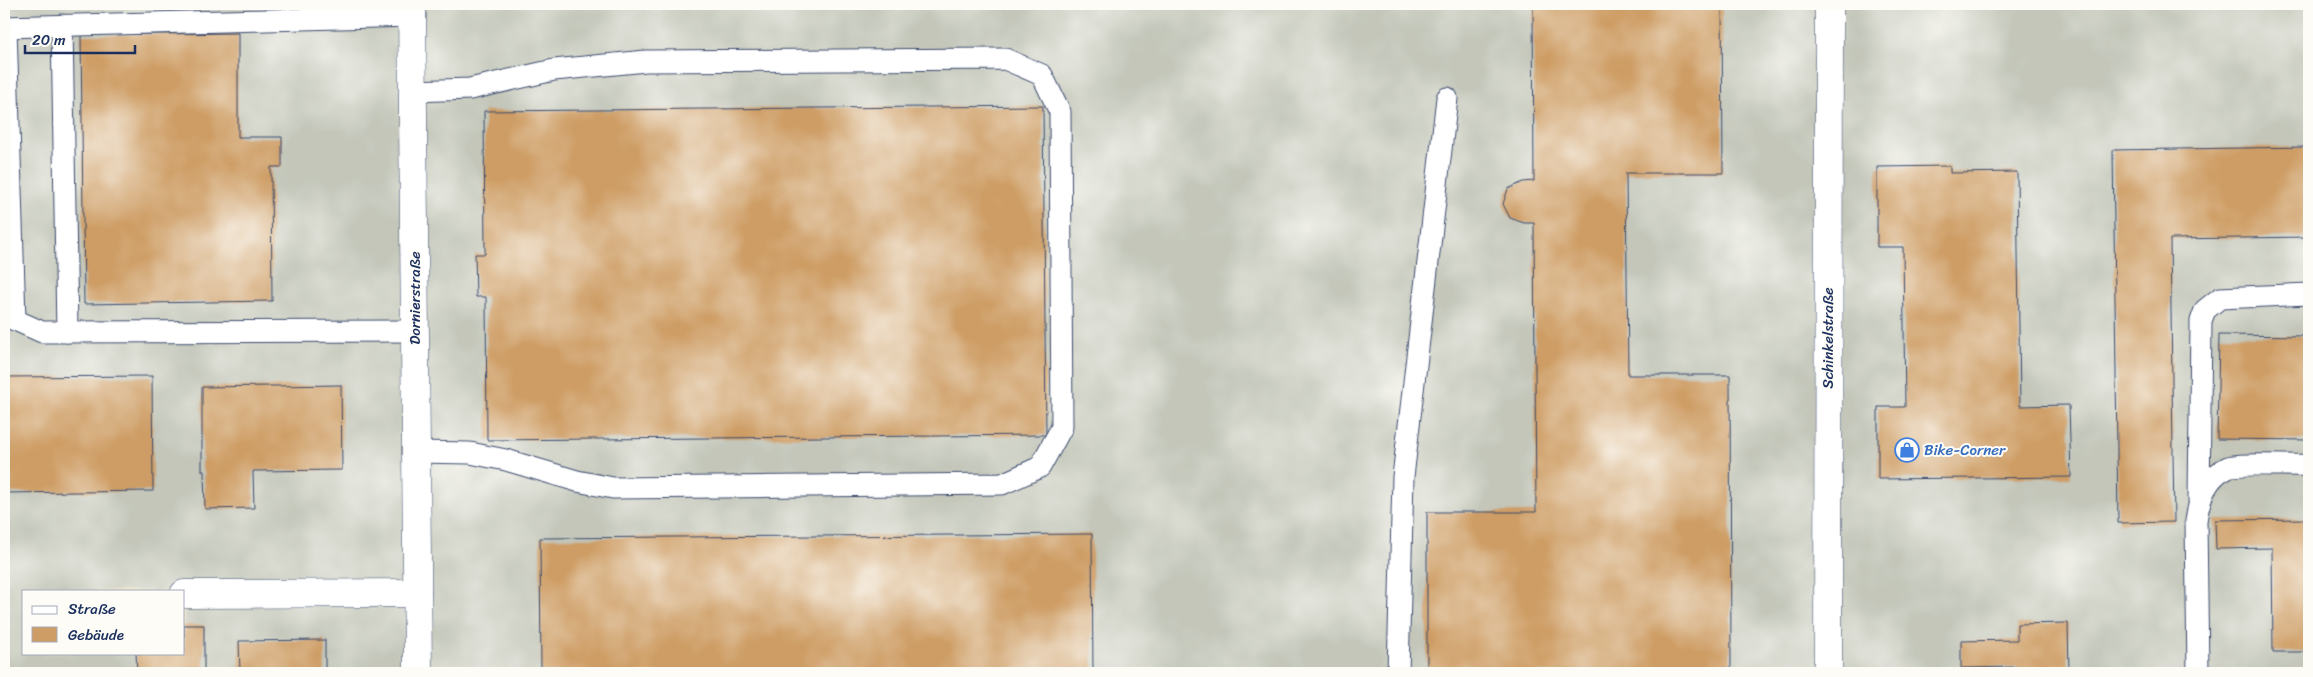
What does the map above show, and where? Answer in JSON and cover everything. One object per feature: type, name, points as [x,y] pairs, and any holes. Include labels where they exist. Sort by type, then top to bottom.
[{"type":"street","name":"Schinkelstraße","points":[[1828,673],[1829,4]]},
{"type":"street","name":"Dornierstraße","points":[[412,10],[418,673]]},
{"type":"street","points":[[185,594],[418,593]]},
{"type":"lane","points":[[412,10],[5,27],[9,317],[42,332],[415,331]]},
{"type":"lane","points":[[62,25],[66,332]]},
{"type":"lane","points":[[413,91],[470,89],[554,70],[646,61],[1005,59],[1042,76],[1060,112],[1062,427],[1040,467],[1002,484],[614,488],[577,481],[506,460],[479,455],[416,452]]},
{"type":"lane","points":[[1398,673],[1404,477],[1447,98]]},
{"type":"lane","points":[[2198,673],[2196,520],[2199,501],[2201,321],[2205,310],[2220,298],[2309,294]]},
{"type":"lane","points":[[2199,501],[2211,480],[2229,466],[2309,465]]},
{"type":"shaded area","points":[[4,4],[2309,4],[2309,673],[4,673]]},
{"type":"building","points":[[1533,4],[1722,4],[1723,173],[1626,173],[1628,375],[1730,375],[1731,673],[1427,673],[1427,512],[1536,512],[1534,223],[1524,223],[1510,218],[1503,204],[1508,189],[1523,182],[1534,181]]},
{"type":"building","points":[[238,33],[238,137],[282,137],[282,167],[271,167],[272,301],[84,304],[81,35]]},
{"type":"building","points":[[1043,106],[1046,435],[487,440],[486,297],[476,297],[475,254],[485,254],[484,111]]},
{"type":"building","points":[[2309,147],[2309,237],[2170,239],[2174,522],[2118,523],[2113,150]]},
{"type":"building","points":[[1950,166],[1950,173],[2017,172],[2020,406],[2069,405],[2071,477],[1878,479],[1878,407],[1905,407],[1903,247],[1877,247],[1877,167]]},
{"type":"building","points":[[2219,335],[2309,336],[2309,440],[2217,439]]},
{"type":"building","points":[[152,376],[153,491],[4,493],[4,377]]},
{"type":"building","points":[[341,385],[342,470],[253,471],[254,508],[205,509],[204,471],[202,471],[202,387]]},
{"type":"building","points":[[2309,519],[2309,652],[2273,652],[2272,548],[2216,549],[2215,520]]},
{"type":"building","points":[[1092,534],[1093,673],[541,673],[540,538]]},
{"type":"building","points":[[2068,623],[2069,673],[2018,673],[2017,667],[1961,668],[1961,641],[2017,640],[2017,624]]},
{"type":"building","points":[[185,625],[204,625],[204,673],[137,673],[136,654],[185,654]]},
{"type":"building","points":[[325,640],[325,673],[240,673],[239,641]]},
{"type":"place","name":"Bike-Corner","points":[[1907,450]]}]
